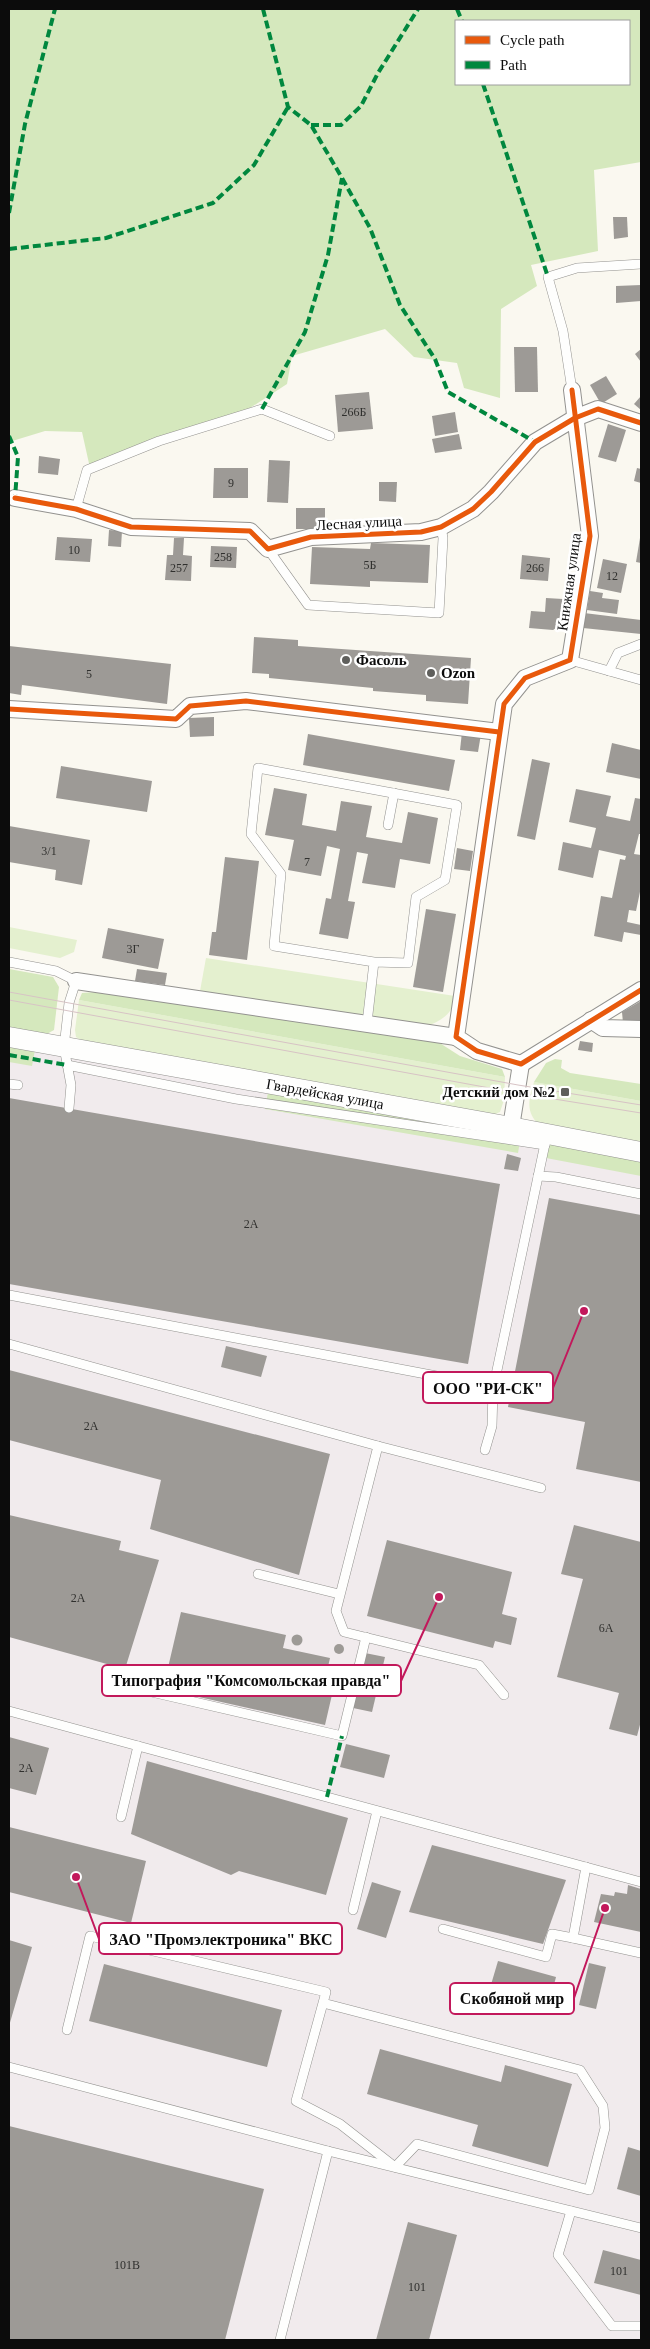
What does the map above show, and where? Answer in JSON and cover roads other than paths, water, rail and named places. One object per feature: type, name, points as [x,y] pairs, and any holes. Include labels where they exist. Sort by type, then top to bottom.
[{"type":"street","name":"Книжная улица","points":[[570,660],[590,536],[572,390]]},
{"type":"street","name":"Лесная улица","points":[[268,549],[311,537],[421,532],[441,527],[473,509],[536,442],[574,418],[598,409],[641,424]]},
{"type":"street","points":[[12,496],[76,509],[131,527],[250,531],[268,549]]},
{"type":"street","points":[[456,1037],[504,704],[525,678],[570,660]]},
{"type":"street","points":[[9,709],[176,719],[190,706],[246,701],[499,732]]},
{"type":"street","points":[[76,981],[456,1037],[477,1051],[521,1064],[641,990]]},
{"type":"street","points":[[591,1020],[603,1028],[641,1029]]},
{"type":"street","name":"Гвардейская улица","points":[[9,1037],[66,1056],[511,1127],[546,1139],[641,1152]]},
{"type":"street","points":[[511,1127],[521,1064]]},
{"type":"lane","points":[[572,390],[563,331],[548,277],[577,268],[641,264]]},
{"type":"lane","points":[[76,509],[87,470],[159,441],[262,409],[330,436]]},
{"type":"lane","points":[[268,549],[308,606],[439,613],[443,538],[441,527]]},
{"type":"lane","points":[[609,671],[618,653],[641,644]]},
{"type":"lane","points":[[570,660],[641,680]]},
{"type":"lane","points":[[258,768],[457,805],[445,880],[416,897],[408,963],[374,962],[274,946],[282,874],[251,834],[258,768]]},
{"type":"lane","points":[[388,826],[394,793]]},
{"type":"lane","points":[[9,962],[56,971],[76,981],[69,1002],[66,1056],[71,1084],[69,1108]]},
{"type":"lane","points":[[367,1023],[374,962]]},
{"type":"lane","points":[[66,1056],[236,1099],[546,1139],[493,1389],[492,1426],[485,1450]]},
{"type":"lane","points":[[538,1176],[556,1177],[641,1194]]},
{"type":"lane","points":[[9,1295],[447,1378],[493,1389]]},
{"type":"lane","points":[[9,1344],[378,1446],[541,1488]]},
{"type":"lane","points":[[378,1446],[339,1594],[336,1611],[344,1632],[479,1665],[504,1695]]},
{"type":"lane","points":[[258,1574],[339,1594]]},
{"type":"lane","points":[[134,1688],[342,1736],[366,1637]]},
{"type":"lane","points":[[9,1711],[641,1882]]},
{"type":"lane","points":[[121,1817],[138,1746]]},
{"type":"lane","points":[[353,1910],[377,1810]]},
{"type":"lane","points":[[573,1938],[586,1867]]},
{"type":"lane","points":[[442,1929],[546,1957],[552,1934],[641,1953]]},
{"type":"lane","points":[[67,2030],[90,1936],[326,1992],[296,2101],[340,2124],[395,2167]]},
{"type":"lane","points":[[323,2003],[580,2070],[603,2106],[605,2128],[589,2190],[417,2144],[395,2167]]},
{"type":"lane","points":[[9,2067],[328,2151],[641,2228]]},
{"type":"lane","points":[[280,2340],[328,2151]]},
{"type":"lane","points":[[571,2210],[558,2255],[612,2326],[641,2326]]},
{"type":"tram line","points":[[9,992],[518,1085],[641,1105]]},
{"type":"tram line","points":[[9,1000],[517,1093],[641,1113]]},
{"type":"place","name":"Фасоль","points":[[346,660]]},
{"type":"place","name":"Ozon","points":[[431,673]]},
{"type":"place","name":"Детский дом №2","points":[[565,1092]]},
{"type":"place","name":"ООО \"РИ-СК\"","points":[[584,1311]]},
{"type":"place","name":"Типография \"Комсомольская правда\"","points":[[439,1597]]},
{"type":"place","name":"ЗАО \"Промэлектроника\" ВКС","points":[[76,1877]]},
{"type":"place","name":"Скобяной мир","points":[[605,1908]]}]
